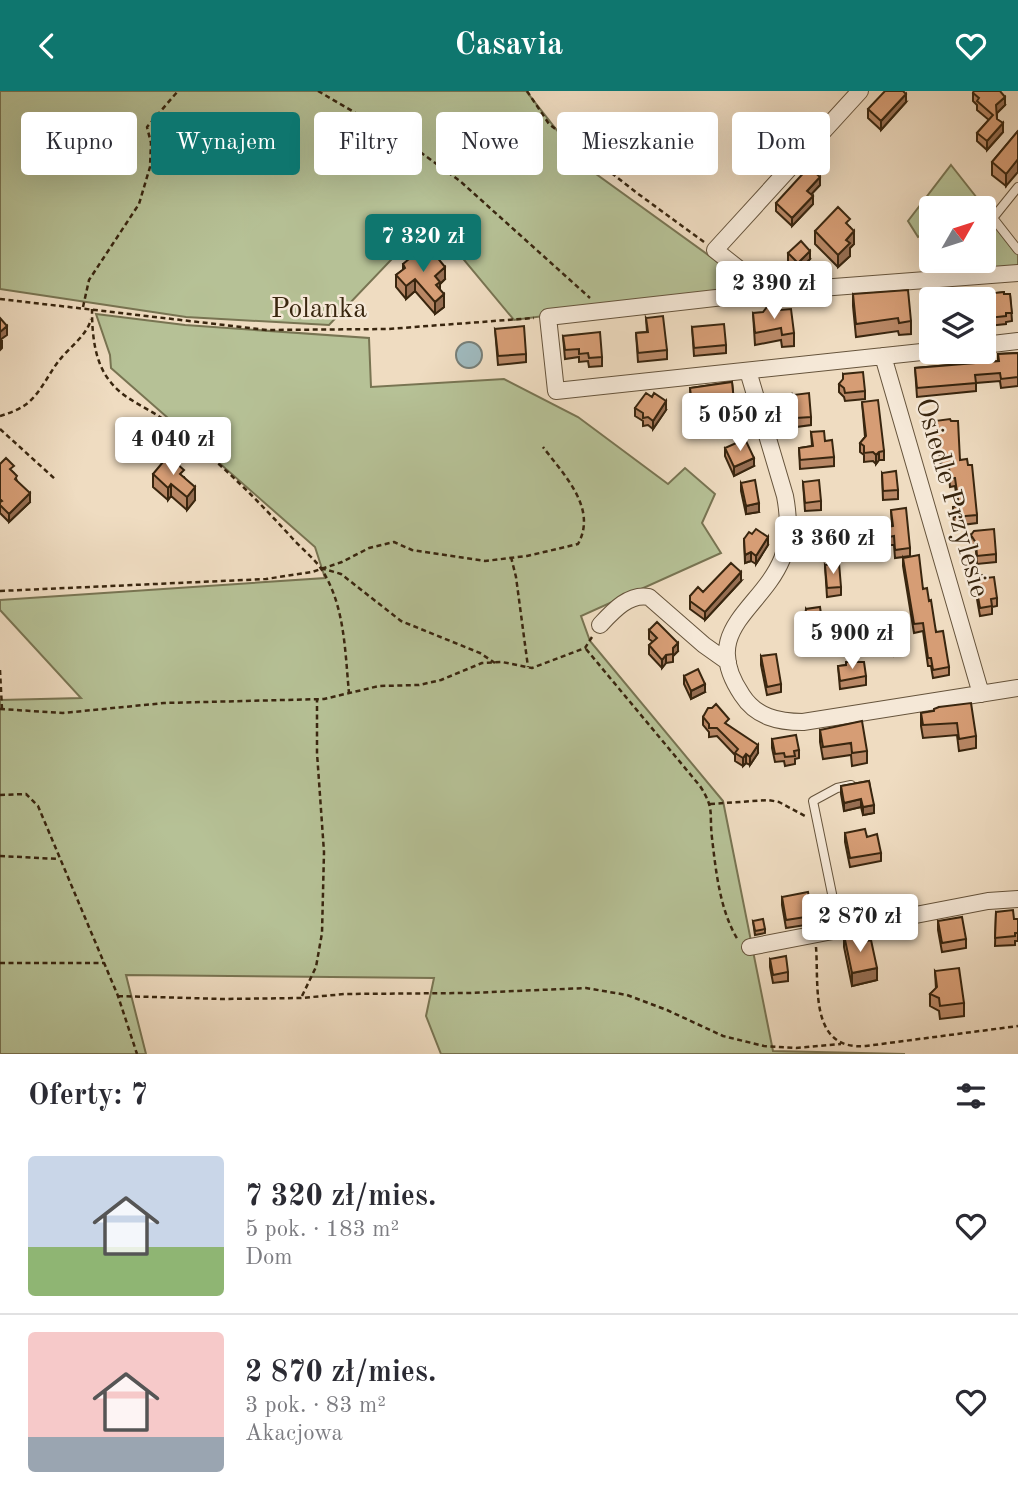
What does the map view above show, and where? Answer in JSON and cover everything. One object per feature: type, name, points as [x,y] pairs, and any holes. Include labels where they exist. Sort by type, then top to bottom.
[{"type":"street","points":[[768,292],[715,250],[860,91]]},
{"type":"street","points":[[919,352],[556,391],[548,317],[768,292],[1018,273]]},
{"type":"street","points":[[996,344],[1018,341]]},
{"type":"street","name":"Osiedle Przylesie","points":[[883,356],[981,694]]},
{"type":"street","points":[[748,371],[789,516],[788,536],[776,571],[733,627],[728,642],[727,662],[733,681],[744,699],[758,712],[774,719],[803,722],[1018,688]]},
{"type":"street","points":[[600,625],[619,605],[641,596],[649,597],[704,646],[727,662]]},
{"type":"street","points":[[750,947],[988,901],[1018,899]]},
{"type":"lane","points":[[1018,187],[993,218],[1018,250]]},
{"type":"lane","points":[[839,928],[813,801],[837,788],[859,784]]},
{"type":"path","points":[[83,308],[89,280],[139,204],[150,167],[147,127],[178,91]]},
{"type":"path","points":[[318,91],[412,146],[460,181],[604,311]]},
{"type":"path","points":[[328,96],[332,91]]},
{"type":"path","points":[[527,91],[549,124],[715,250]]},
{"type":"path","name":"Polanka","points":[[0,299],[267,330],[388,329],[548,317]]},
{"type":"path","points":[[0,416],[28,403],[44,385],[58,361],[90,323],[92,309]]},
{"type":"path","points":[[92,309],[92,331],[100,362],[107,378],[116,389],[159,416],[228,474],[321,568],[334,593],[343,631],[349,693]]},
{"type":"path","points":[[0,429],[55,479]]},
{"type":"path","points":[[0,591],[266,579],[312,572],[342,562],[369,548],[394,542],[412,550],[485,561],[527,556],[578,544],[585,532],[584,515],[572,484],[543,447]]},
{"type":"path","points":[[511,557],[528,667]]},
{"type":"path","points":[[321,568],[341,574],[401,621],[481,653],[495,663]]},
{"type":"path","points":[[0,670],[1,709],[63,713],[164,703],[317,699],[379,686],[419,685],[441,680],[482,663],[533,668],[585,648],[625,693],[699,786],[710,804],[713,849],[729,925],[739,941],[750,947]]},
{"type":"path","points":[[301,998],[316,967],[322,933],[324,852],[317,753],[317,699]]},
{"type":"path","points":[[654,732],[658,728]]},
{"type":"path","points":[[666,747],[671,743]]},
{"type":"path","points":[[0,795],[26,794],[38,806],[118,996],[137,1054]]},
{"type":"path","points":[[710,804],[768,800],[779,802],[817,822]]},
{"type":"path","points":[[0,856],[59,859]]},
{"type":"path","points":[[815,933],[818,994],[823,1023],[830,1037],[841,1044],[866,1046],[1018,1025]]},
{"type":"path","points":[[0,963],[104,963]]},
{"type":"path","points":[[118,996],[301,998],[345,994],[586,988],[627,995],[723,1036],[764,1046],[796,1048],[841,1044]]},
{"type":"green space","points":[[0,91],[526,91],[543,112],[436,112],[436,175],[543,175],[543,113],[557,130],[557,175],[597,175],[754,288],[514,320],[430,219],[329,325],[186,317],[0,289]]},
{"type":"green space","points":[[951,165],[975,196],[927,196]]},
{"type":"green space","points":[[919,207],[919,236],[918,237],[908,221]]},
{"type":"green space","points":[[996,222],[1018,250],[1018,268],[996,271]]},
{"type":"green space","points":[[96,314],[185,325],[369,338],[371,387],[504,379],[578,417],[668,484],[685,468],[715,494],[702,523],[721,553],[581,616],[590,641],[723,801],[773,1051],[905,1054],[441,1054],[426,1016],[434,978],[126,975],[146,1054],[0,1054],[0,700],[81,698],[0,610],[0,600],[325,578],[315,547],[111,368],[110,355]]},
{"type":"water","points":[[469,342],[478,346],[482,355],[478,364],[469,368],[460,364],[456,355],[460,346]]},
{"type":"building","points":[[885,91],[903,91],[906,94],[881,121],[868,109]]},
{"type":"building","points":[[974,91],[1000,91],[1005,97],[996,105],[997,119],[1003,123],[987,141],[977,133],[993,115],[977,101],[979,98]]},
{"type":"building","points":[[1018,131],[1018,159],[1006,174],[992,162]]},
{"type":"building","points":[[802,175],[820,177],[807,191],[813,196],[792,218],[776,203]]},
{"type":"building","points":[[838,207],[850,219],[846,223],[854,231],[846,240],[850,243],[838,255],[815,231]]},
{"type":"building","points":[[801,241],[810,251],[798,263],[788,253]]},
{"type":"building","points":[[432,251],[445,267],[435,276],[440,282],[436,285],[444,294],[435,302],[415,279],[406,286],[396,275],[405,268],[403,264],[416,253],[421,260]]},
{"type":"building","points":[[908,290],[911,321],[899,323],[898,318],[856,324],[853,294]]},
{"type":"building","points":[[996,293],[1010,294],[1012,313],[1006,313],[1006,316],[996,317]]},
{"type":"building","points":[[776,306],[780,310],[791,309],[794,333],[782,335],[781,328],[755,333],[753,313]]},
{"type":"building","points":[[663,316],[667,350],[638,353],[636,333],[648,332],[646,318]]},
{"type":"building","points":[[0,318],[7,326],[0,332]]},
{"type":"building","points":[[724,324],[726,345],[694,348],[692,327]]},
{"type":"building","points":[[524,326],[526,354],[498,356],[495,329]]},
{"type":"building","points":[[600,332],[602,357],[589,358],[588,353],[579,354],[579,349],[565,350],[563,336]]},
{"type":"building","points":[[1018,353],[1018,377],[1001,379],[1000,373],[975,375],[976,383],[917,388],[915,368],[996,364],[999,361],[998,354]]},
{"type":"building","points":[[863,372],[865,391],[845,393],[839,384],[843,374]]},
{"type":"building","points":[[732,382],[735,411],[721,413],[720,402],[692,404],[690,388]]},
{"type":"building","points":[[646,393],[652,397],[654,393],[666,401],[653,421],[648,417],[643,418],[643,413],[635,408]]},
{"type":"building","points":[[809,393],[811,417],[796,418],[793,395]]},
{"type":"building","points":[[878,400],[884,451],[876,455],[873,452],[864,453],[864,446],[860,443],[866,436],[862,402]]},
{"type":"building","points":[[935,421],[958,421],[960,460],[967,459],[968,465],[972,465],[977,515],[954,517],[953,507],[959,506],[955,478],[950,478],[949,467],[942,467],[939,443],[934,444],[933,432],[936,432]]},
{"type":"building","points":[[824,431],[825,441],[832,440],[834,457],[800,460],[799,448],[813,446],[811,432]]},
{"type":"building","points":[[745,439],[754,458],[734,467],[725,448]]},
{"type":"building","points":[[168,456],[184,470],[180,474],[195,487],[187,497],[171,484],[168,488],[153,474]]},
{"type":"building","points":[[6,458],[14,466],[10,469],[17,476],[15,479],[30,493],[9,514],[0,505],[0,464]]},
{"type":"building","points":[[896,471],[898,490],[883,491],[882,473]]},
{"type":"building","points":[[755,480],[759,503],[746,506],[741,483]]},
{"type":"building","points":[[819,480],[821,501],[805,503],[803,482]]},
{"type":"building","points":[[906,508],[910,548],[895,550],[894,536],[889,537],[888,527],[893,526],[891,510]]},
{"type":"building","points":[[831,523],[834,543],[810,545],[806,537],[810,532],[810,525]]},
{"type":"building","points":[[756,529],[768,537],[756,556],[751,552],[745,555],[744,539],[749,532],[752,534]]},
{"type":"building","points":[[994,529],[996,554],[977,556],[976,543],[971,535],[974,531]]},
{"type":"building","points":[[919,555],[923,589],[927,588],[929,601],[931,600],[936,632],[943,631],[949,667],[933,670],[931,658],[928,658],[923,623],[914,624],[903,558]]},
{"type":"building","points":[[731,563],[741,572],[705,612],[690,601],[690,596],[698,587],[703,592]]},
{"type":"building","points":[[839,563],[841,587],[827,588],[825,565]]},
{"type":"building","points":[[982,575],[986,578],[994,577],[997,598],[991,599],[992,606],[980,608],[975,580]]},
{"type":"building","points":[[820,607],[824,635],[813,636],[811,625],[808,625],[805,618],[806,609]]},
{"type":"building","points":[[657,622],[678,643],[673,648],[673,654],[666,655],[662,660],[649,645],[657,638],[649,630]]},
{"type":"building","points":[[904,637],[906,649],[894,651],[891,640]]},
{"type":"building","points":[[776,654],[781,684],[767,687],[761,656]]},
{"type":"building","points":[[846,662],[864,662],[866,676],[840,681],[838,666],[846,665]]},
{"type":"building","points":[[698,669],[705,684],[691,691],[684,676]]},
{"type":"building","points":[[971,703],[976,736],[959,739],[957,723],[923,725],[921,713],[934,711],[939,707]]},
{"type":"building","points":[[716,704],[729,719],[725,723],[758,745],[750,757],[746,754],[743,758],[735,753],[738,749],[717,728],[709,728],[703,717],[708,708]]},
{"type":"building","points":[[862,721],[867,751],[852,753],[851,743],[823,747],[820,730]]},
{"type":"building","points":[[796,735],[799,750],[794,751],[795,756],[775,754],[772,739]]},
{"type":"building","points":[[869,781],[874,805],[863,807],[861,799],[844,803],[841,786]]},
{"type":"building","points":[[865,829],[867,837],[877,834],[881,853],[850,858],[845,833]]},
{"type":"building","points":[[808,892],[812,916],[786,920],[782,897]]},
{"type":"building","points":[[1013,910],[1014,919],[1018,919],[1018,933],[1015,933],[1015,936],[995,938],[996,912]]},
{"type":"building","points":[[962,917],[966,939],[942,943],[938,921]]},
{"type":"building","points":[[763,919],[765,929],[755,931],[753,921]]},
{"type":"building","points":[[857,932],[859,943],[871,940],[877,968],[852,973],[844,935]]},
{"type":"building","points":[[786,956],[788,972],[773,975],[770,959]]},
{"type":"building","points":[[959,968],[964,1003],[940,1006],[939,998],[930,994],[937,987],[935,971]]}]
